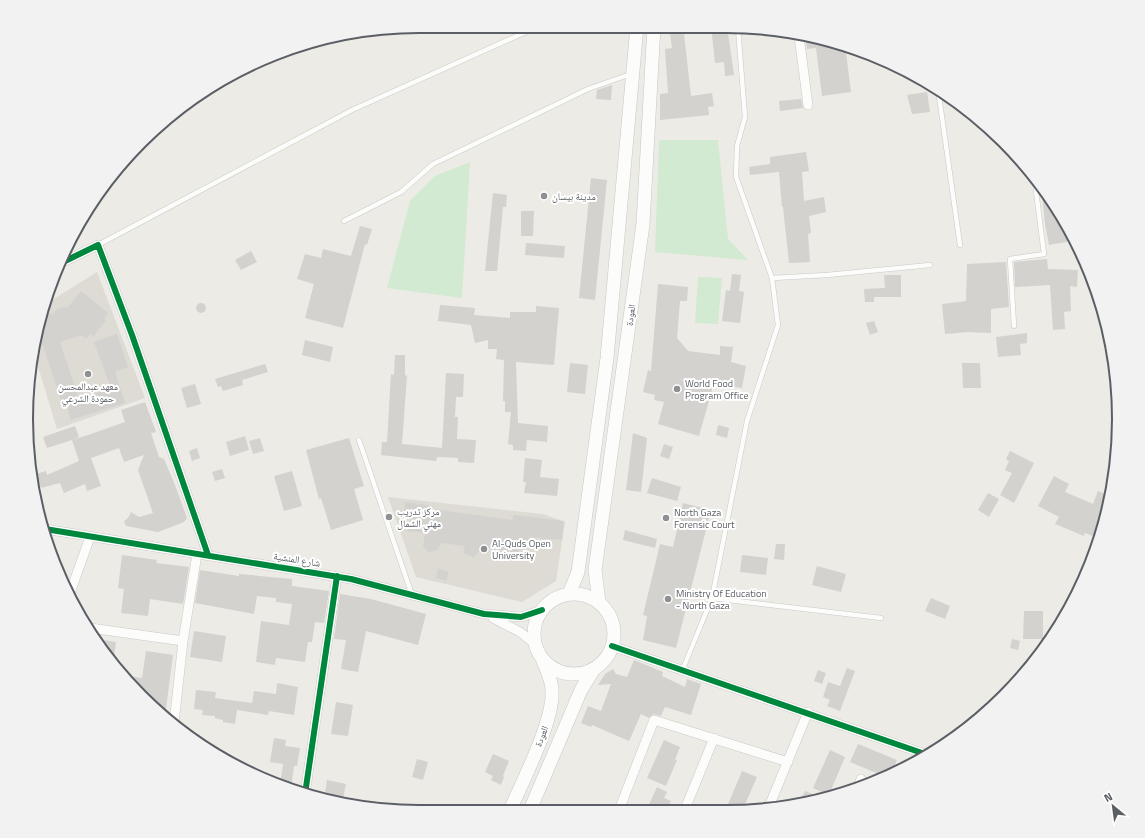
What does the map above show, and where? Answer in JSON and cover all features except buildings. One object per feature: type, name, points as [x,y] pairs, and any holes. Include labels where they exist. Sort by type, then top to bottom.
[{"type":"main road","name":"العودة","points":[[569,594],[578,572],[607,358],[637,33]]},
{"type":"main road","name":"العودة","points":[[599,602],[595,570],[643,224],[654,33]]},
{"type":"main road","points":[[569,594],[574,594],[599,602],[611,618],[614,632],[612,646],[607,658],[594,669],[581,674],[564,673],[556,670],[542,659],[535,644],[534,627],[542,610],[554,599],[569,594]]},
{"type":"main road","name":"العودة","points":[[512,805],[545,727],[551,708],[552,691],[550,677],[542,659]]},
{"type":"main road","name":"العودة","points":[[532,805],[581,690],[594,669]]},
{"type":"street","points":[[799,40],[808,105]]},
{"type":"street","points":[[67,260],[98,245],[132,335],[208,555]]},
{"type":"street","name":"شارع المنشية","points":[[49,530],[337,576],[484,614],[521,617],[542,610]]},
{"type":"street","points":[[72,588],[90,537]]},
{"type":"street","points":[[175,717],[183,640],[197,554]]},
{"type":"street","points":[[306,788],[337,576]]},
{"type":"street","name":"شارع المنشية","points":[[484,614],[514,628],[535,644]]},
{"type":"street","points":[[95,629],[183,640]]},
{"type":"street","points":[[612,646],[808,712],[920,752]]},
{"type":"street","points":[[771,802],[808,712]]},
{"type":"street","points":[[621,805],[654,720],[788,762]]},
{"type":"street","points":[[687,805],[714,738]]},
{"type":"lane","points":[[98,245],[352,110],[524,33]]},
{"type":"lane","points":[[682,670],[712,598],[747,421],[778,325],[772,278],[736,177],[737,146],[745,117],[738,33]]},
{"type":"lane","points":[[344,221],[401,192],[433,164],[588,89],[634,72]]},
{"type":"lane","points":[[939,98],[960,245]]},
{"type":"lane","points":[[1014,326],[1010,258],[1044,254],[1036,189]]},
{"type":"lane","points":[[772,278],[827,275],[930,265]]},
{"type":"lane","points":[[360,440],[412,595]]},
{"type":"lane","points":[[712,598],[881,618]]},
{"type":"shaded area","name":"معهد عبدالمحسن حمودة الشرعي","points":[[97,272],[145,398],[57,429],[37,363],[40,344],[51,300]]},
{"type":"shaded area","name":"Al-Quds Open University","points":[[388,497],[543,514],[565,522],[556,581],[522,602],[416,577]]},
{"type":"green space","points":[[659,140],[718,140],[728,239],[748,260],[655,252]]},
{"type":"green space","points":[[470,162],[462,298],[387,288],[410,201],[435,176]]},
{"type":"green space","points":[[698,277],[722,278],[718,324],[695,323]]},
{"type":"cycle path","points":[[67,260],[98,245],[132,335],[208,555]]},
{"type":"cycle path","points":[[49,530],[351,579],[484,614],[521,617],[542,610]]},
{"type":"cycle path","points":[[306,788],[337,576]]},
{"type":"cycle path","points":[[612,646],[920,752]]},
{"type":"place","name":"مدينة بيسان","points":[[544,196]]},
{"type":"place","name":"معهد عبدالمحسن حمودة الشرعي","points":[[88,374]]},
{"type":"place","name":"World Food Program Office","points":[[677,389]]},
{"type":"place","name":"مركز تدريب مهني الشمال","points":[[389,517]]},
{"type":"place","name":"North Gaza Forensic Court","points":[[666,518]]},
{"type":"place","name":"Al-Quds Open University","points":[[484,549]]},
{"type":"place","name":"Ministry Of Education - North Gaza","points":[[668,599]]}]
